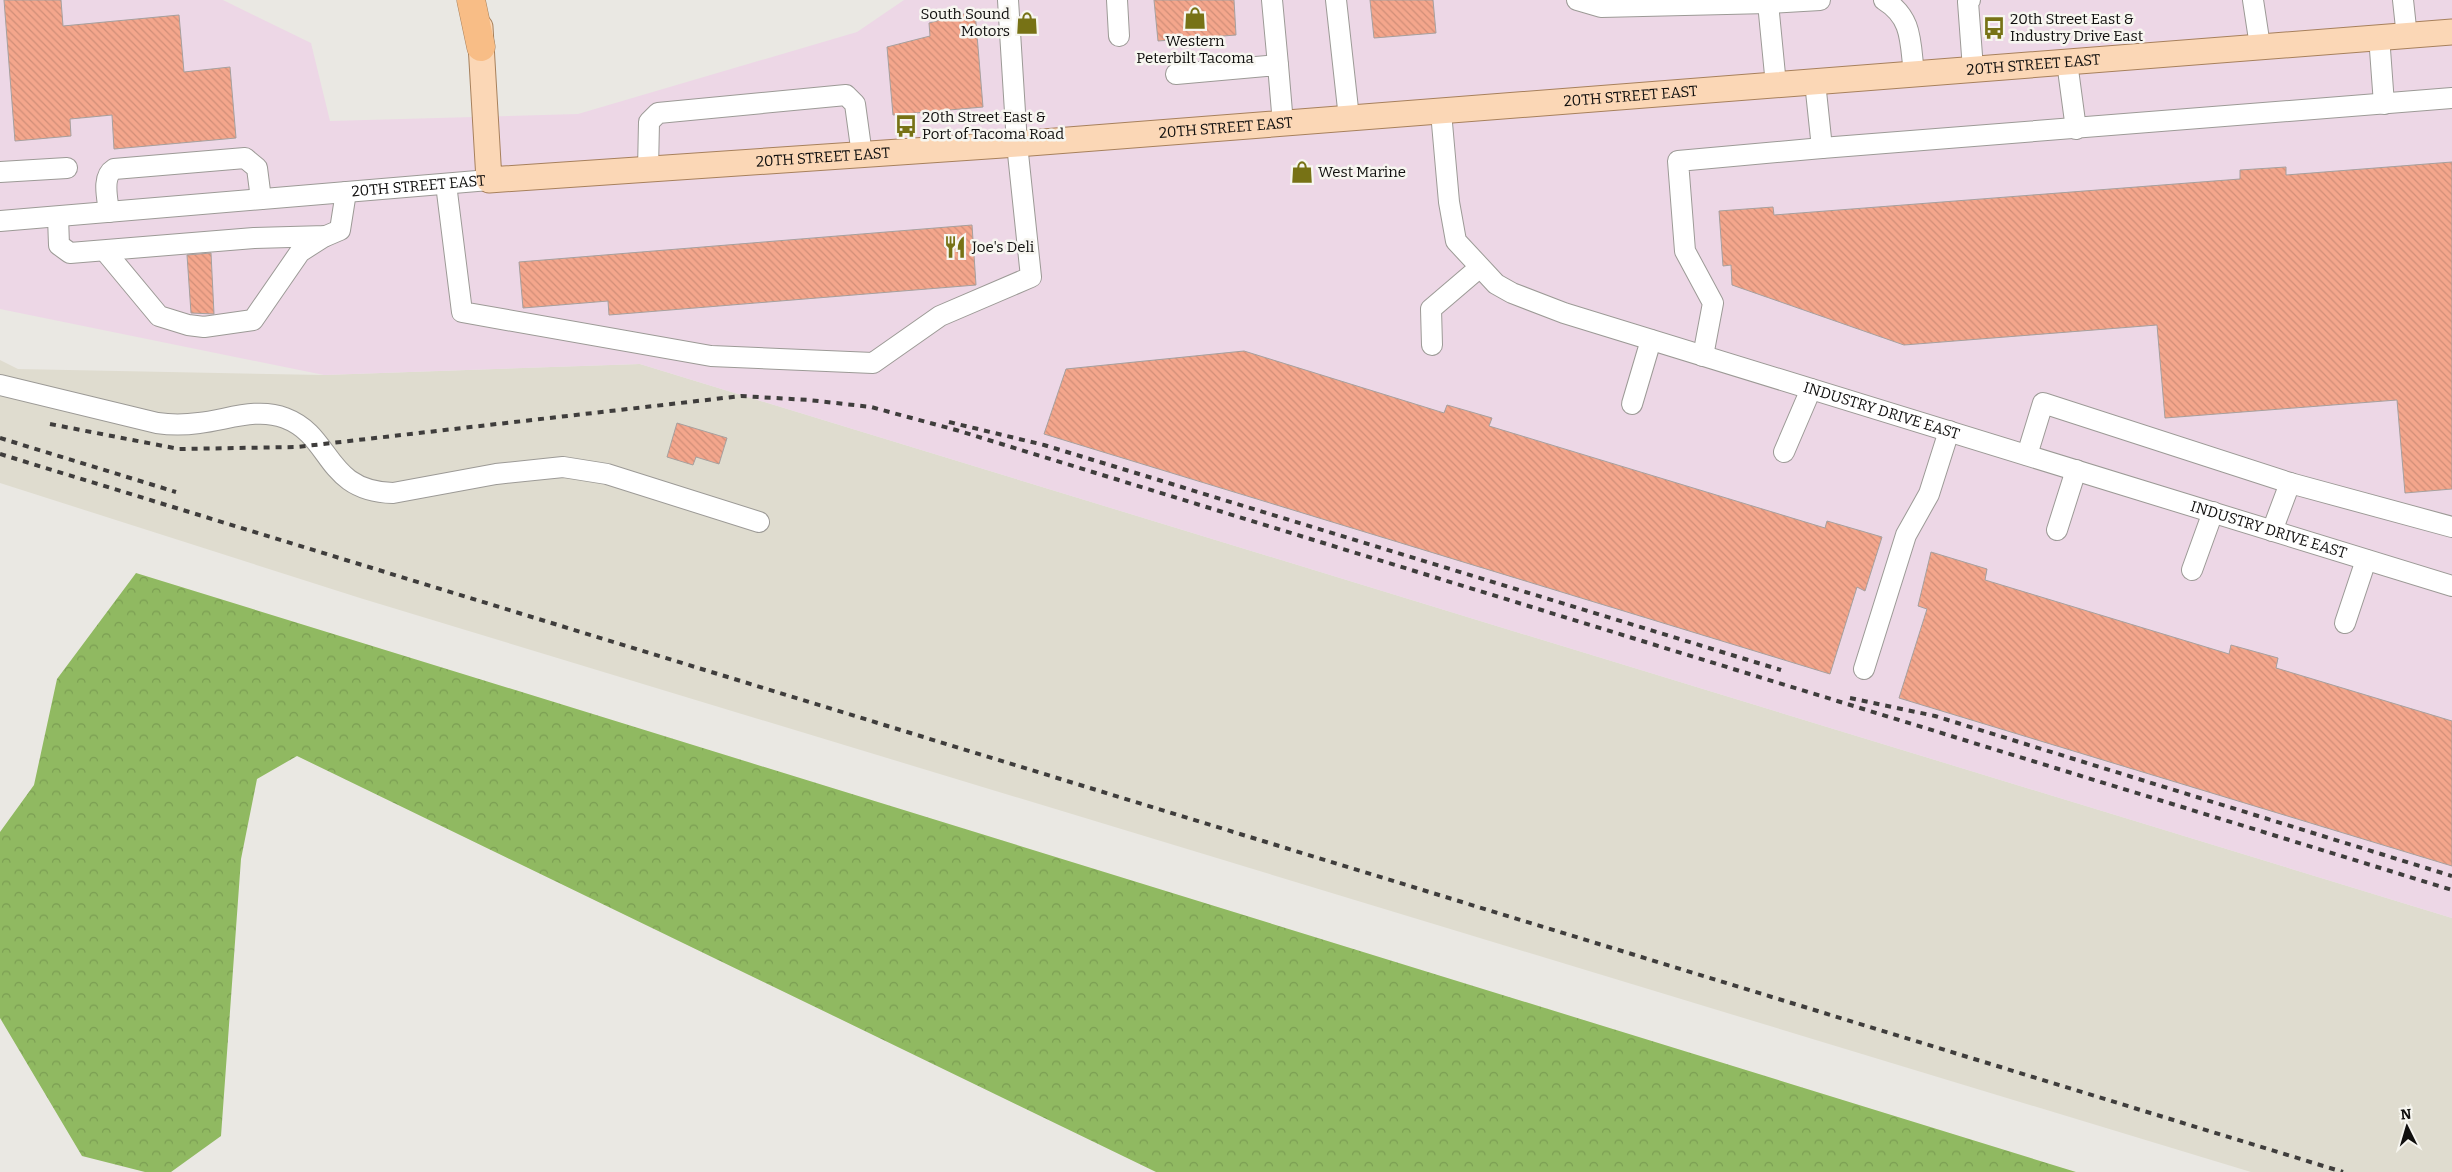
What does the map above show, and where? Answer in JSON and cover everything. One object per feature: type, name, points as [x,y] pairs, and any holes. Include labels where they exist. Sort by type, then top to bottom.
[{"type":"highway","points":[[472,0],[481,47]]},
{"type":"main road","points":[[479,0],[489,180]]},
{"type":"main road","name":"20TH STREET EAST","points":[[489,180],[1283,124],[2379,36],[2407,37],[2452,32]]},
{"type":"street","points":[[446,184],[462,312],[711,356],[873,363],[940,316],[1030,277],[1017,144],[1008,0]]},
{"type":"street","points":[[1116,0],[1119,36]]},
{"type":"street","points":[[1272,0],[1283,124]]},
{"type":"street","points":[[1336,0],[1349,118]]},
{"type":"street","points":[[1577,0],[1601,6],[1741,2],[1768,4],[1820,0]]},
{"type":"street","points":[[1970,0],[1968,2],[1973,69]]},
{"type":"street","points":[[2253,0],[2260,46]]},
{"type":"street","points":[[2403,0],[2407,37]]},
{"type":"street","points":[[1891,2],[1906,22],[1914,74]]},
{"type":"street","points":[[1768,4],[1776,85]]},
{"type":"street","points":[[2379,36],[2384,104]]},
{"type":"street","points":[[2068,62],[2076,129]]},
{"type":"street","points":[[1176,74],[1278,66]]},
{"type":"street","points":[[1815,82],[1822,148]]},
{"type":"street","points":[[648,170],[649,122],[658,113],[846,95],[854,104],[862,155]]},
{"type":"street","points":[[1703,356],[1713,303],[1685,251],[1678,161],[2452,98]]},
{"type":"street","name":"INDUSTRY DRIVE EAST","points":[[1441,112],[1452,228],[1456,241],[1479,268],[1496,284],[1512,294],[1564,314],[2452,586]]},
{"type":"street","points":[[109,212],[106,178],[109,172],[114,169],[245,158],[252,161],[257,168],[261,200]]},
{"type":"street","points":[[0,172],[67,168]]},
{"type":"street","name":"20TH STREET EAST","points":[[0,221],[489,180]]},
{"type":"street","points":[[105,251],[159,316],[188,325],[221,325],[253,320],[300,252],[340,230],[346,192]]},
{"type":"street","points":[[58,216],[60,245],[70,253],[254,238],[326,236]]},
{"type":"street","points":[[1432,345],[1431,309],[1479,268]]},
{"type":"street","points":[[1632,404],[1651,340]]},
{"type":"street","points":[[0,385],[157,423],[179,425],[245,415],[275,414],[287,418],[302,429],[346,478],[357,486],[381,492],[394,493],[496,474],[563,467],[607,474],[759,522]]},
{"type":"street","points":[[1784,452],[1811,389]]},
{"type":"street","points":[[2027,455],[2044,403],[2290,483],[2452,527]]},
{"type":"street","points":[[1864,669],[1906,535],[1929,494],[1949,431]]},
{"type":"street","points":[[2057,530],[2076,470]]},
{"type":"street","points":[[2272,531],[2290,483]]},
{"type":"street","points":[[2192,570],[2213,512]]},
{"type":"street","points":[[2345,623],[2366,560]]},
{"type":"shaded area","points":[[0,0],[223,0],[311,43],[330,121],[578,114],[857,32],[904,0],[2452,0],[2452,918],[640,364],[324,375],[0,309]]},
{"type":"shaded area","points":[[0,360],[18,369],[324,375],[640,364],[2452,918],[2452,1172],[2251,1172],[360,598],[0,483]]},
{"type":"green space","points":[[136,573],[2076,1172],[1156,1172],[297,756],[257,779],[241,859],[221,1136],[171,1172],[145,1172],[82,1156],[0,1018],[0,832],[34,785],[57,679]]},
{"type":"building","points":[[4,0],[61,0],[63,26],[179,15],[184,72],[230,67],[236,138],[114,149],[112,115],[70,119],[71,136],[15,141]]},
{"type":"building","name":"Western Peterbilt Tacoma","points":[[1154,0],[1234,0],[1236,35],[1158,41]]},
{"type":"building","points":[[1370,0],[1433,0],[1436,33],[1374,38]]},
{"type":"building","points":[[975,11],[983,107],[893,115],[887,47],[930,36],[929,23]]},
{"type":"building","points":[[2452,162],[2452,489],[2405,493],[2397,400],[2165,418],[2157,325],[1904,345],[1732,285],[1731,265],[1723,266],[1719,211],[1773,207],[1774,215],[2240,179],[2240,170],[2286,167],[2286,175]]},
{"type":"building","points":[[972,225],[976,285],[609,315],[608,301],[523,308],[519,262]]},
{"type":"building","points":[[211,253],[214,314],[191,313],[187,255]]},
{"type":"building","points":[[1244,351],[1444,413],[1447,405],[1492,418],[1489,426],[1825,528],[1827,521],[1882,537],[1865,591],[1857,587],[1830,674],[1044,434],[1066,369]]},
{"type":"building","points":[[677,423],[727,438],[719,464],[696,457],[693,465],[667,457]]},
{"type":"building","points":[[1931,552],[1987,569],[1985,580],[2229,654],[2231,645],[2278,658],[2276,668],[2452,721],[2452,866],[1899,698],[1927,609],[1918,606]]},
{"type":"railway","points":[[50,424],[179,449],[297,447],[741,396],[809,400],[871,407],[956,430],[2452,890]]},
{"type":"railway","points":[[949,422],[1044,445],[1781,670]]},
{"type":"railway","points":[[0,438],[176,492]]},
{"type":"railway","points":[[0,454],[2343,1172]]},
{"type":"railway","points":[[1850,698],[1935,716],[2452,876]]},
{"type":"place","name":"Western Peterbilt Tacoma","points":[[1195,18]]},
{"type":"place","name":"South Sound Motors","points":[[1027,23]]},
{"type":"place","name":"20th Street East & Industry Drive East","points":[[1994,28]]},
{"type":"place","name":"20th Street East & Port of Tacoma Road","points":[[906,126]]},
{"type":"place","name":"West Marine","points":[[1302,172]]},
{"type":"place","name":"Joe's Deli","points":[[955,247]]}]
